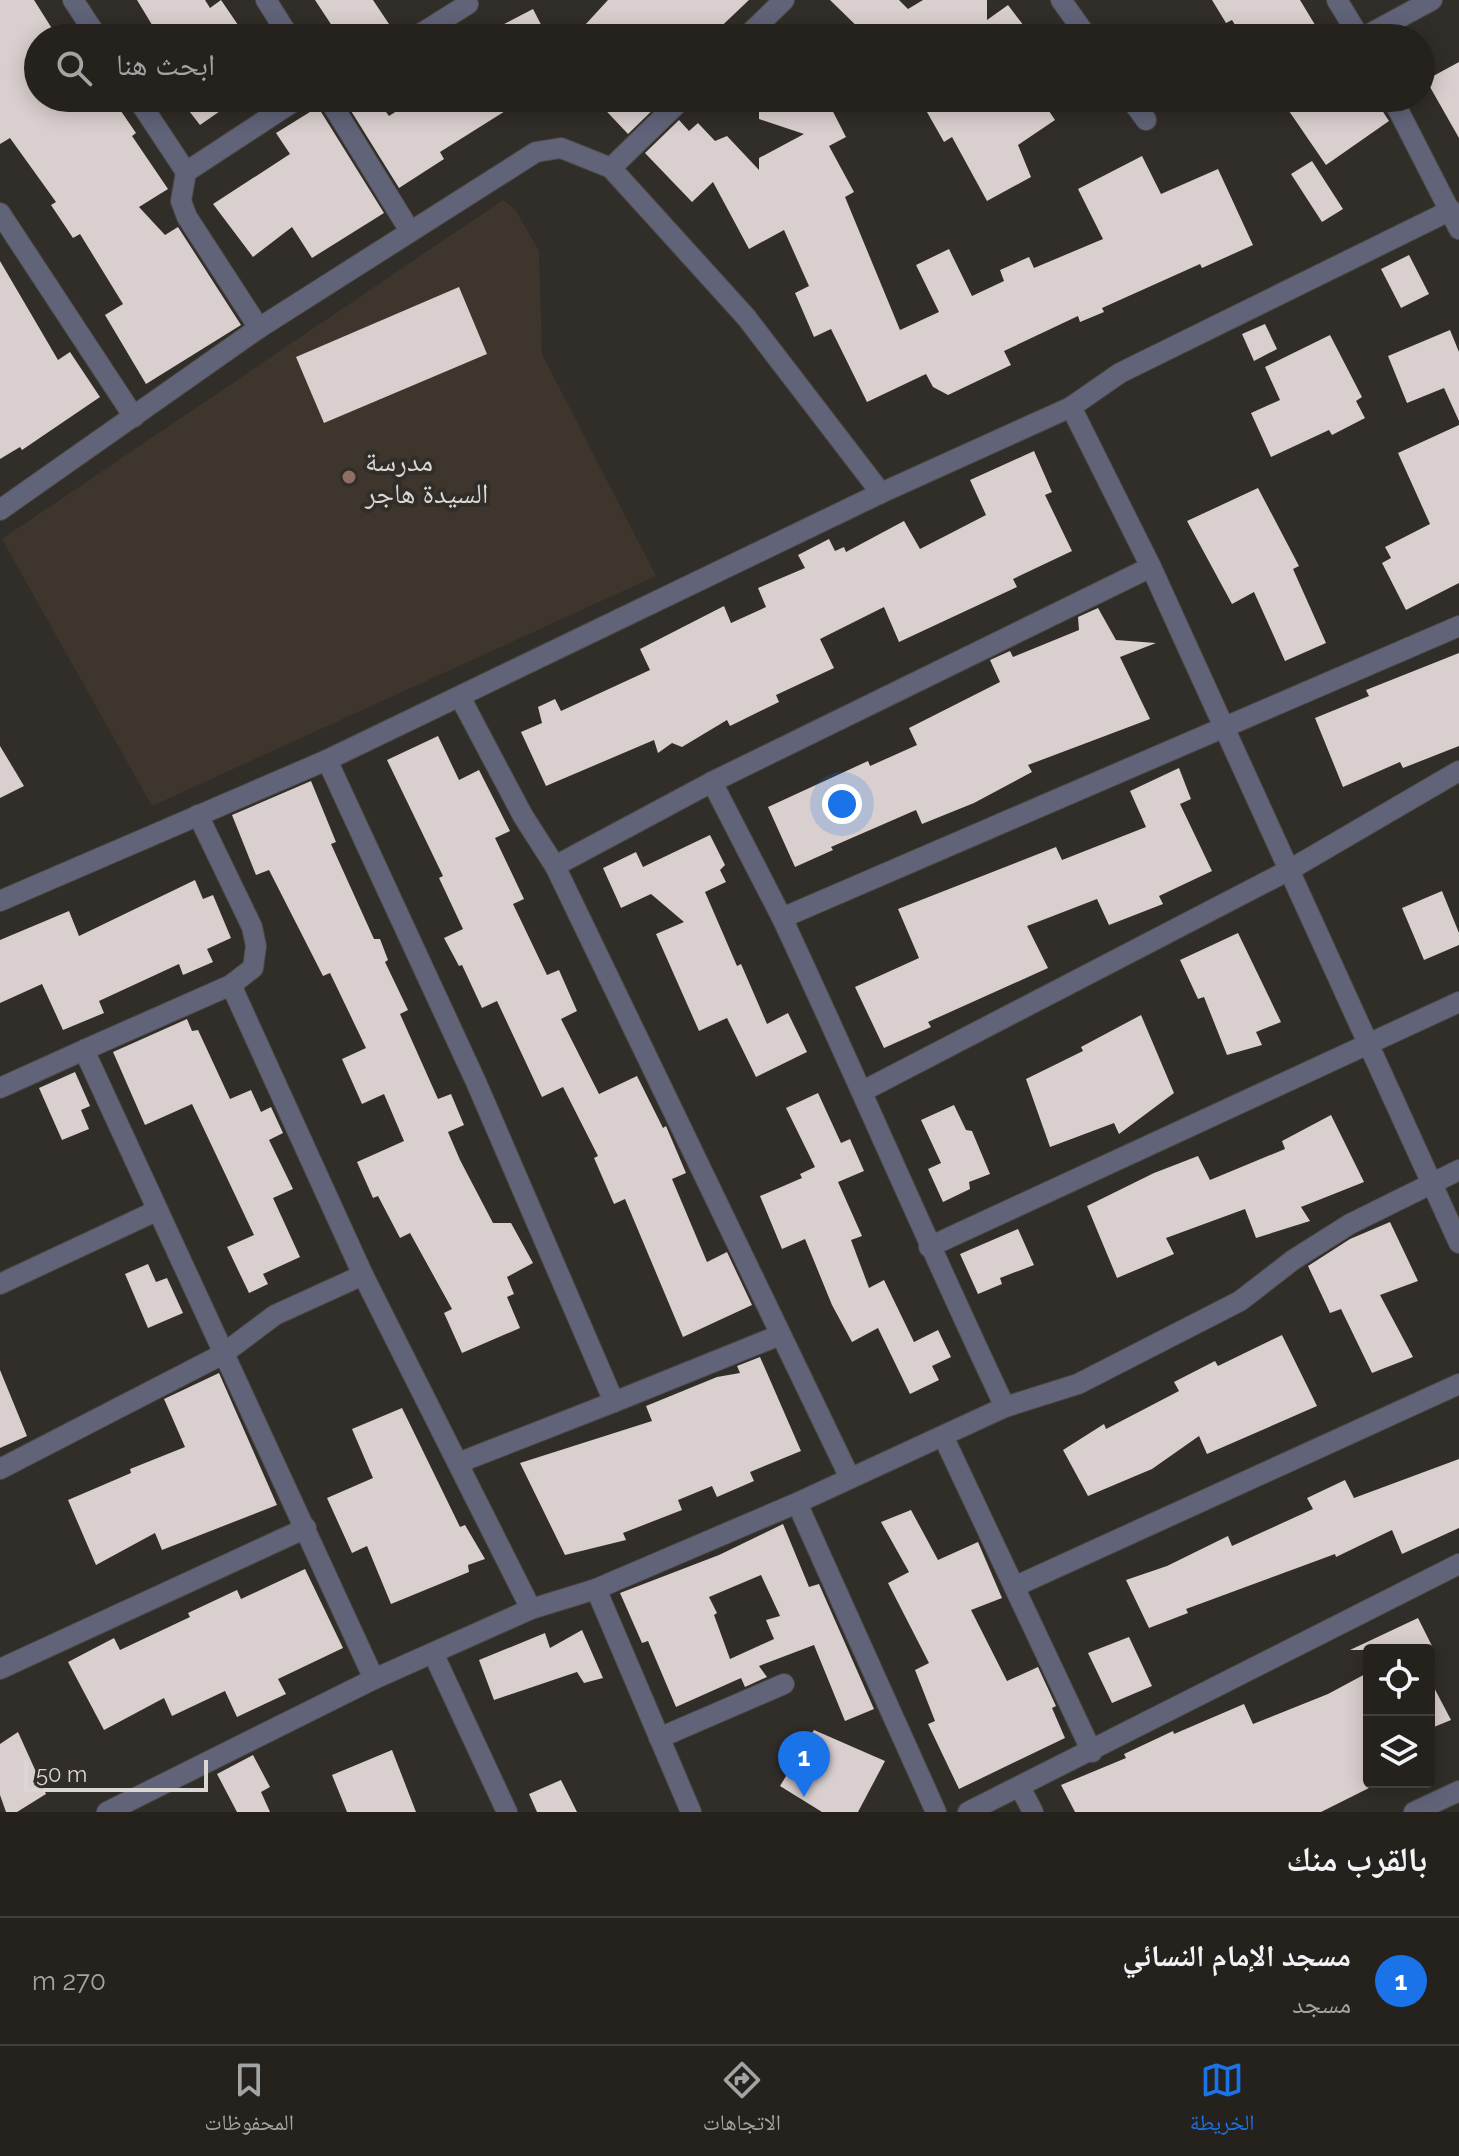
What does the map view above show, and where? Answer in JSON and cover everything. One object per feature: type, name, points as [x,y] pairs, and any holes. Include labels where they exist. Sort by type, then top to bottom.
[{"type":"street","points":[[73,0],[89,24]]},
{"type":"street","points":[[266,0],[281,24]]},
{"type":"street","points":[[759,24],[784,0]]},
{"type":"street","points":[[1061,0],[1078,24]]},
{"type":"street","points":[[1337,0],[1352,24]]},
{"type":"street","points":[[1387,24],[1432,0]]},
{"type":"street","points":[[436,24],[468,4]]},
{"type":"street","points":[[146,112],[186,172],[181,201],[187,217],[259,328]]},
{"type":"street","points":[[186,172],[278,112]]},
{"type":"street","points":[[337,112],[410,231]]},
{"type":"street","points":[[611,168],[669,112]]},
{"type":"street","points":[[1140,112],[1146,120]]},
{"type":"street","points":[[0,901],[327,760],[881,493],[1071,407],[1120,373],[1455,220],[1399,112]]},
{"type":"street","points":[[3,500],[134,417],[259,328],[410,231],[536,152],[561,148],[611,168],[746,317],[881,493]]},
{"type":"street","points":[[0,213],[134,417]]},
{"type":"street","points":[[1071,407],[1151,567],[1459,1243]]},
{"type":"street","points":[[555,866],[712,782],[1151,567]]},
{"type":"street","points":[[782,918],[1459,626]]},
{"type":"street","points":[[460,697],[523,816],[555,866],[850,1478]]},
{"type":"street","points":[[327,760],[476,1082],[614,1402]]},
{"type":"street","points":[[863,1091],[1291,869],[1459,771]]},
{"type":"street","points":[[712,782],[782,918],[863,1091],[929,1247],[1005,1407]]},
{"type":"street","points":[[0,1088],[231,985],[253,968],[256,946],[252,927],[198,815]]},
{"type":"street","points":[[231,985],[363,1275],[531,1609]]},
{"type":"street","points":[[929,1247],[1459,1002]]},
{"type":"street","points":[[84,1050],[374,1679]]},
{"type":"street","points":[[107,1812],[374,1679],[531,1609],[596,1589],[797,1503],[1005,1407],[1078,1384],[1240,1301],[1293,1260],[1350,1224],[1459,1170]]},
{"type":"street","points":[[0,1284],[156,1211]]},
{"type":"street","points":[[0,1469],[223,1354],[275,1315],[363,1275]]},
{"type":"street","points":[[458,1463],[780,1335]]},
{"type":"street","points":[[1016,1586],[1459,1384]]},
{"type":"street","points":[[943,1436],[1092,1752]]},
{"type":"street","points":[[797,1503],[936,1812]]},
{"type":"street","points":[[0,1669],[306,1528]]},
{"type":"street","points":[[968,1812],[1459,1564]]},
{"type":"street","points":[[596,1589],[691,1812]]},
{"type":"street","points":[[433,1653],[507,1812]]},
{"type":"street","points":[[659,1738],[784,1684]]},
{"type":"street","points":[[1020,1787],[1033,1812]]},
{"type":"street","points":[[1414,1812],[1459,1791]]},
{"type":"shaded area","name":"مدرسة السيدة هاجر","points":[[503,200],[515,209],[539,251],[542,354],[656,576],[152,806],[2,539]]},
{"type":"building","points":[[0,0],[34,0],[49,24],[24,24],[24,112],[122,112],[136,133],[132,136],[168,189],[139,207],[165,235],[178,227],[241,325],[146,384],[105,315],[123,304],[80,234],[73,238],[51,205],[56,202],[10,138],[0,144]]},
{"type":"building","points":[[137,0],[205,0],[210,8],[221,0],[237,24],[152,24]]},
{"type":"building","points":[[315,0],[373,0],[389,24],[331,24]]},
{"type":"building","points":[[608,0],[749,0],[724,24],[586,24]]},
{"type":"building","points":[[830,0],[899,0],[908,9],[923,0],[987,0],[987,20],[1008,5],[1022,24],[855,24]]},
{"type":"building","points":[[1212,0],[1300,0],[1315,24],[1234,24],[1232,20],[1226,23]]},
{"type":"building","points":[[533,9],[541,24],[504,24]]},
{"type":"building","points":[[1459,62],[1459,138],[1435,96],[1435,75]]},
{"type":"building","points":[[190,112],[219,112],[200,125]]},
{"type":"building","points":[[310,112],[321,112],[384,213],[312,258],[292,227],[253,257],[213,204],[290,154],[276,133]]},
{"type":"building","points":[[352,112],[386,112],[389,116],[395,112],[504,112],[440,152],[444,159],[399,188]]},
{"type":"building","points":[[607,112],[651,112],[628,134]]},
{"type":"building","points":[[759,112],[833,112],[846,137],[829,146],[854,192],[845,197],[900,330],[939,312],[916,265],[949,249],[972,296],[1004,281],[1000,270],[1029,257],[1034,268],[1103,239],[1078,189],[1142,156],[1161,194],[1218,169],[1253,245],[1202,268],[1200,264],[1102,308],[1104,312],[1080,322],[1078,316],[1004,351],[1011,365],[948,395],[933,387],[926,374],[867,402],[831,329],[814,337],[795,293],[809,286],[784,230],[749,249],[713,182],[692,202],[645,153],[679,120],[689,131],[698,123],[715,141],[727,136],[759,170],[759,158],[804,134],[759,119]]},
{"type":"building","points":[[927,112],[1050,112],[1055,120],[1018,145],[1031,177],[987,201],[952,137],[944,142]]},
{"type":"building","points":[[1290,112],[1383,112],[1389,121],[1326,165]]},
{"type":"building","points":[[1312,161],[1343,209],[1322,222],[1291,174]]},
{"type":"building","points":[[1409,255],[1429,294],[1401,308],[1381,269]]},
{"type":"building","points":[[0,261],[58,360],[70,352],[100,397],[22,450],[20,447],[0,459]]},
{"type":"building","points":[[459,287],[487,354],[324,423],[296,357]]},
{"type":"building","points":[[1265,324],[1277,349],[1254,361],[1242,334]]},
{"type":"building","points":[[1450,330],[1459,352],[1459,421],[1444,388],[1407,403],[1388,356]]},
{"type":"building","points":[[1330,335],[1362,397],[1356,401],[1365,418],[1332,435],[1329,430],[1271,457],[1251,413],[1280,400],[1265,367]]},
{"type":"building","points":[[1459,425],[1459,583],[1406,610],[1382,563],[1391,558],[1385,547],[1430,524],[1398,453]]},
{"type":"building","points":[[1034,451],[1052,492],[1045,495],[1072,551],[1013,579],[1017,587],[899,642],[884,607],[820,639],[834,668],[776,695],[779,702],[730,726],[727,720],[682,747],[672,743],[658,753],[654,740],[546,786],[521,732],[542,723],[538,707],[555,699],[561,711],[650,670],[640,649],[724,606],[731,623],[766,607],[758,588],[805,568],[798,555],[829,539],[835,551],[844,547],[846,552],[904,521],[920,549],[986,515],[970,480]]},
{"type":"building","points":[[1258,488],[1299,566],[1293,569],[1326,643],[1285,661],[1254,592],[1232,604],[1187,521]]},
{"type":"building","points":[[1098,608],[1116,640],[1156,643],[1120,657],[1150,719],[1028,765],[1032,772],[974,803],[922,824],[916,810],[831,847],[833,850],[795,867],[768,807],[868,761],[870,766],[917,745],[909,728],[1000,682],[990,660],[1010,651],[1013,657],[1079,630],[1078,617]]},
{"type":"building","points":[[1459,653],[1459,746],[1403,768],[1400,762],[1343,787],[1315,718],[1369,696],[1366,690]]},
{"type":"building","points":[[438,736],[459,780],[479,770],[510,831],[495,838],[524,899],[513,904],[547,975],[559,970],[577,1011],[561,1019],[599,1094],[637,1076],[663,1128],[666,1126],[686,1173],[672,1179],[707,1262],[727,1252],[752,1305],[683,1337],[625,1199],[614,1204],[594,1158],[598,1156],[563,1087],[542,1097],[497,1001],[482,1008],[462,965],[459,966],[444,938],[463,929],[439,878],[443,876],[387,760]]},
{"type":"building","points":[[0,746],[24,786],[0,798]]},
{"type":"building","points":[[1179,768],[1191,799],[1180,804],[1212,871],[1159,896],[1163,904],[1109,925],[1097,899],[1027,926],[1048,968],[928,1022],[931,1027],[884,1048],[855,987],[919,958],[898,909],[1056,847],[1062,860],[1146,827],[1130,791]]},
{"type":"building","points":[[311,781],[336,842],[331,844],[374,939],[380,939],[388,960],[385,962],[408,1010],[400,1014],[438,1099],[451,1094],[464,1125],[448,1132],[460,1160],[493,1223],[511,1223],[533,1263],[507,1277],[514,1294],[507,1297],[520,1328],[462,1353],[444,1313],[452,1309],[410,1233],[400,1238],[378,1196],[373,1198],[357,1162],[404,1141],[384,1094],[362,1104],[342,1059],[366,1048],[330,973],[323,976],[269,870],[256,875],[232,815]]},
{"type":"building","points":[[710,835],[725,865],[720,870],[726,882],[705,892],[737,966],[741,964],[767,1024],[788,1013],[807,1052],[756,1077],[727,1018],[699,1031],[656,934],[684,922],[651,894],[621,908],[603,868],[636,852],[643,867]]},
{"type":"building","points":[[195,880],[203,899],[213,895],[231,938],[207,949],[213,962],[183,975],[179,964],[99,1001],[104,1013],[63,1030],[42,984],[0,1003],[0,940],[69,911],[79,936]]},
{"type":"building","points":[[1442,891],[1459,933],[1459,945],[1424,960],[1402,908]]},
{"type":"building","points":[[1238,933],[1281,1022],[1256,1032],[1262,1045],[1227,1055],[1204,997],[1198,999],[1180,960]]},
{"type":"building","points":[[1141,1015],[1174,1093],[1119,1134],[1114,1123],[1050,1147],[1026,1079],[1083,1051],[1081,1047]]},
{"type":"building","points":[[187,1019],[192,1031],[198,1030],[230,1099],[251,1090],[261,1112],[271,1107],[283,1133],[269,1140],[293,1189],[273,1198],[300,1257],[263,1274],[268,1284],[249,1293],[227,1247],[254,1235],[192,1104],[145,1125],[113,1052]]},
{"type":"building","points":[[75,1072],[90,1106],[81,1110],[89,1129],[62,1140],[39,1088]]},
{"type":"building","points":[[818,1093],[841,1143],[850,1139],[864,1171],[838,1182],[862,1236],[851,1240],[869,1288],[884,1280],[914,1342],[938,1330],[951,1357],[932,1366],[939,1380],[910,1394],[878,1328],[852,1342],[832,1305],[805,1239],[782,1249],[760,1196],[802,1178],[800,1174],[815,1167],[786,1108]]},
{"type":"building","points":[[954,1105],[966,1130],[972,1131],[990,1174],[969,1182],[970,1189],[943,1202],[928,1169],[941,1163],[921,1120]]},
{"type":"building","points":[[1331,1115],[1364,1182],[1301,1207],[1310,1221],[1256,1238],[1245,1209],[1166,1238],[1174,1254],[1117,1278],[1087,1206],[1154,1173],[1198,1156],[1210,1180],[1285,1149],[1282,1141]]},
{"type":"building","points":[[1390,1222],[1418,1281],[1380,1295],[1413,1357],[1372,1373],[1341,1309],[1330,1313],[1308,1266],[1350,1239]]},
{"type":"building","points":[[1018,1229],[1034,1265],[1000,1278],[1002,1284],[978,1294],[960,1254]]},
{"type":"building","points":[[148,1264],[156,1282],[167,1278],[183,1313],[148,1328],[125,1274]]},
{"type":"building","points":[[1282,1335],[1317,1406],[1207,1454],[1199,1436],[1152,1469],[1088,1496],[1063,1450],[1104,1424],[1106,1429],[1179,1391],[1174,1382],[1215,1361],[1218,1366]]},
{"type":"building","points":[[760,1357],[801,1451],[750,1472],[754,1481],[717,1497],[712,1486],[678,1500],[682,1510],[623,1533],[626,1540],[565,1555],[520,1463],[652,1421],[646,1406],[717,1377],[740,1373],[737,1366]]},
{"type":"building","points":[[0,1370],[27,1436],[0,1448]]},
{"type":"building","points":[[219,1373],[277,1505],[162,1550],[155,1533],[96,1565],[68,1500],[131,1473],[130,1469],[185,1447],[164,1399]]},
{"type":"building","points":[[402,1408],[460,1527],[465,1525],[485,1559],[468,1565],[469,1572],[391,1604],[367,1546],[352,1553],[327,1498],[373,1478],[352,1429]]},
{"type":"building","points":[[1459,1459],[1459,1528],[1402,1554],[1392,1530],[1336,1557],[1335,1554],[1186,1609],[1188,1613],[1149,1628],[1126,1580],[1167,1566],[1228,1536],[1232,1546],[1313,1509],[1307,1498],[1345,1480],[1354,1498]]},
{"type":"building","points":[[911,1510],[938,1560],[978,1542],[1002,1598],[971,1610],[1007,1681],[1038,1667],[1056,1706],[1052,1708],[1065,1738],[959,1789],[928,1724],[935,1721],[915,1670],[929,1663],[888,1583],[909,1572],[881,1522]]},
{"type":"building","points":[[783,1524],[809,1587],[819,1584],[874,1709],[845,1721],[814,1645],[759,1666],[767,1677],[745,1687],[741,1678],[676,1707],[648,1641],[642,1643],[620,1593],[719,1555]],"holes":[[[761,1575],[780,1616],[766,1620],[774,1639],[730,1659],[714,1615],[717,1613],[709,1597]]]},
{"type":"building","points":[[305,1569],[343,1648],[278,1679],[286,1694],[237,1717],[225,1691],[172,1716],[164,1698],[104,1730],[68,1662],[114,1638],[120,1650],[190,1617],[188,1613],[237,1590],[241,1599]]},
{"type":"building","points":[[1418,1618],[1431,1644],[1363,1644],[1363,1650],[1350,1650]]},
{"type":"building","points":[[582,1630],[603,1678],[584,1683],[577,1672],[494,1700],[479,1660],[545,1633],[550,1648]]},
{"type":"building","points":[[1129,1637],[1152,1686],[1112,1703],[1088,1653]]},
{"type":"building","points":[[1363,1675],[1363,1788],[1369,1788],[1321,1812],[1075,1812],[1061,1785],[1126,1758],[1124,1754],[1173,1731],[1174,1734],[1244,1704],[1253,1724],[1328,1694]]},
{"type":"building","points":[[1435,1689],[1451,1720],[1435,1727]]},
{"type":"building","points":[[814,1730],[885,1761],[858,1812],[822,1812],[780,1786]]},
{"type":"building","points":[[18,1732],[46,1794],[17,1812],[6,1812],[0,1795],[0,1744]]},
{"type":"building","points":[[392,1750],[416,1812],[347,1812],[332,1775]]},
{"type":"building","points":[[253,1755],[270,1787],[261,1792],[270,1812],[237,1812],[217,1774]]},
{"type":"building","points":[[561,1780],[577,1812],[537,1812],[529,1794]]},
{"type":"place","name":"مدرسة السيدة هاجر","points":[[349,477]]},
{"type":"place","name":"مسجد الإمام النسائي","points":[[804,1797]]}]
